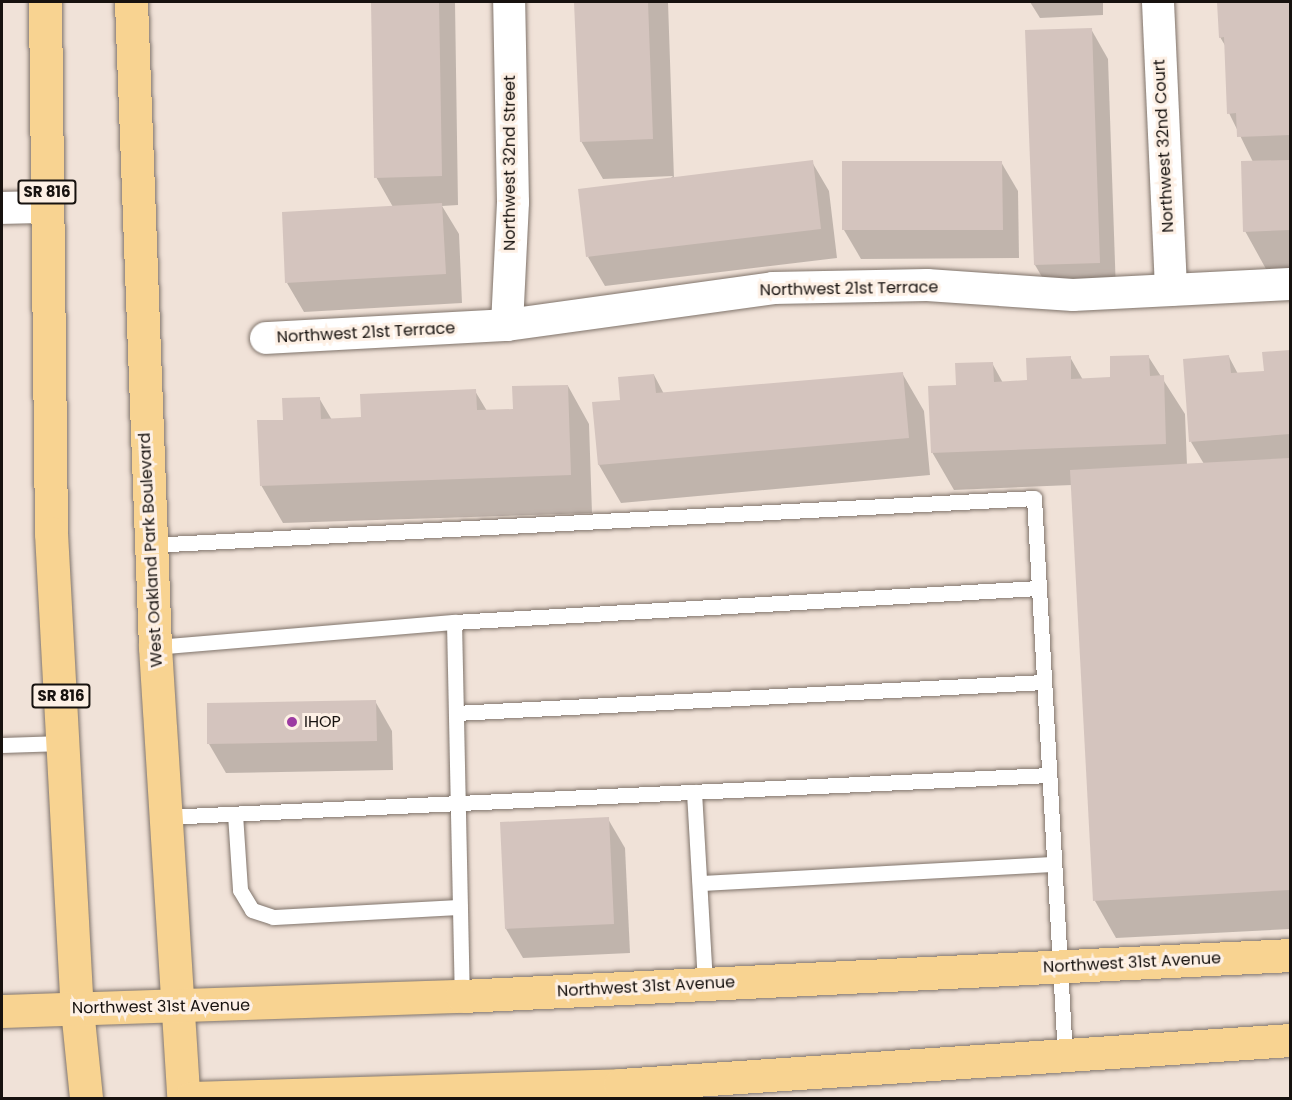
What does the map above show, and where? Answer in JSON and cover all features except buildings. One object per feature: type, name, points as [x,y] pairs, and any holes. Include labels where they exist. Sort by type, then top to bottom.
[{"type":"main road","name":"SR 816","points":[[45,2],[51,534],[77,1009],[86,1098]]},
{"type":"main road","name":"West Oakland Park Boulevard","points":[[131,2],[150,545],[183,1098]]},
{"type":"main road","name":"Northwest 31st Avenue","points":[[2,1011],[462,996],[1290,955]]},
{"type":"main road","points":[[191,1098],[725,1089],[1065,1056],[1290,1040]]},
{"type":"street","name":"Northwest 32nd Street","points":[[507,325],[513,202],[509,2]]},
{"type":"street","name":"Northwest 32nd Court","points":[[1158,2],[1171,290]]},
{"type":"street","points":[[2,208],[47,207]]},
{"type":"street","name":"Northwest 21st Terrace","points":[[266,339],[507,325],[773,288],[927,285],[1073,294],[1290,284]]},
{"type":"lane","points":[[150,545],[1034,498],[1058,967],[1065,1056]]},
{"type":"lane","points":[[155,647],[454,622],[1038,588]]},
{"type":"lane","points":[[454,622],[462,996]]},
{"type":"lane","points":[[456,713],[1044,682]]},
{"type":"lane","points":[[2,745],[63,743]]},
{"type":"lane","points":[[165,817],[1048,775]]},
{"type":"lane","points":[[694,792],[705,983]]},
{"type":"lane","points":[[235,814],[240,890],[252,910],[273,917],[460,907]]},
{"type":"lane","points":[[700,883],[1053,864]]},
{"type":"place","name":"IHOP","points":[[292,722]]}]
